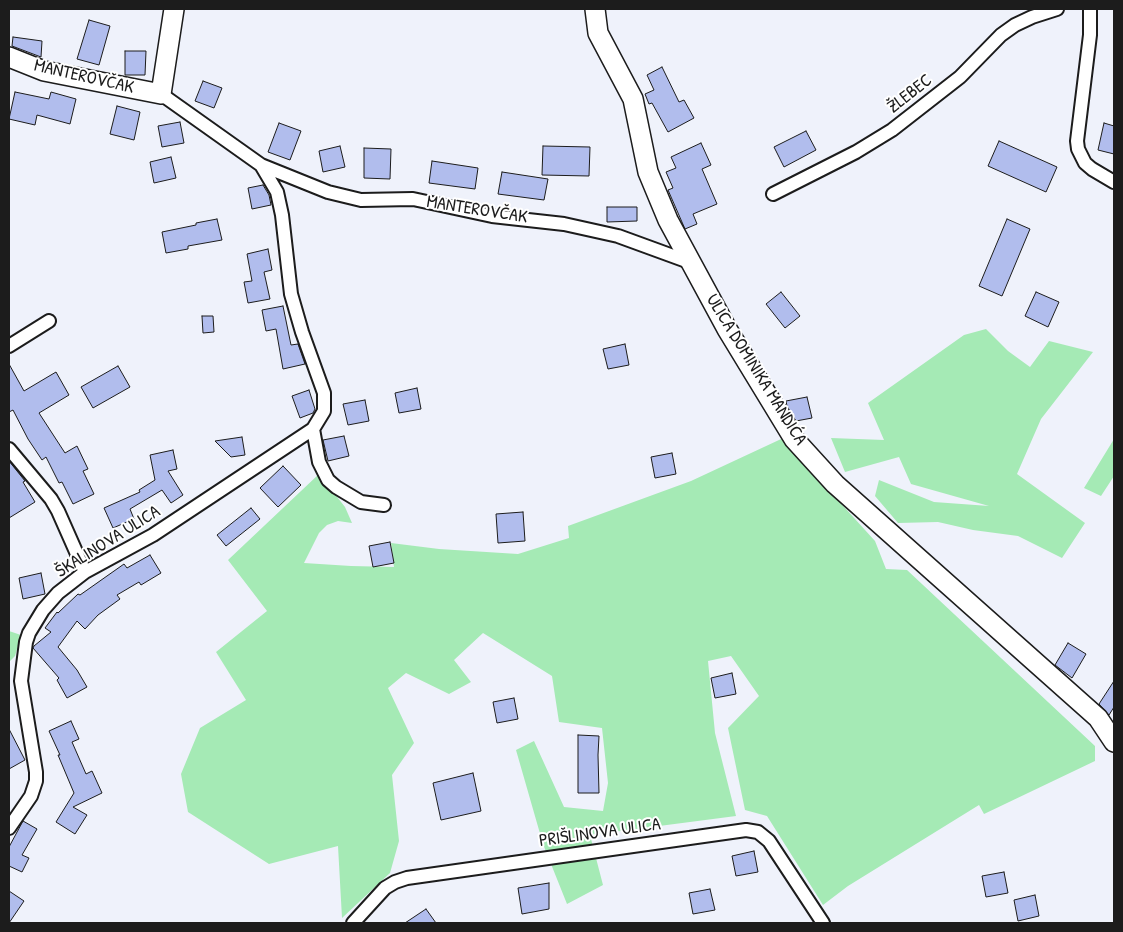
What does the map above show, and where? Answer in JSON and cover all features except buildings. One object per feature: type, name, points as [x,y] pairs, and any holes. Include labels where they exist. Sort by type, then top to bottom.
[{"type":"street","points":[[174,9],[161,94],[261,165]]},
{"type":"street","name":"ULICA DOMINIKA MANDIĆA","points":[[595,9],[598,33],[633,99],[648,172],[668,220],[726,329],[794,439],[835,484],[1098,718],[1114,742]]},
{"type":"street","name":"ŽLEBEC","points":[[773,194],[856,152],[892,130],[960,77],[1001,35],[1024,21],[1057,9]]},
{"type":"street","points":[[1090,9],[1090,35],[1077,142],[1081,157],[1085,163],[1114,182]]},
{"type":"street","name":"MANTEROVČAK","points":[[9,57],[44,71],[161,94]]},
{"type":"street","name":"MANTEROVČAK","points":[[261,165],[328,192],[361,200],[413,200],[492,216],[564,224],[618,236],[692,263]]},
{"type":"street","name":"ŠKALINOVA ULICA","points":[[9,828],[31,796],[36,781],[21,681],[26,642],[29,633],[43,610],[58,593],[85,572],[153,535],[313,429],[324,410],[324,393],[302,332],[291,294],[282,215],[277,192],[261,165]]},
{"type":"street","points":[[9,346],[49,321]]},
{"type":"street","points":[[313,429],[319,462],[328,480],[361,502],[384,505]]},
{"type":"street","points":[[9,449],[51,498],[85,572]]},
{"type":"street","name":"PRIŠLINOVA ULICA","points":[[353,923],[385,888],[407,878],[746,830],[758,832],[768,842],[823,923]]},
{"type":"green space","points":[[986,329],[1008,351],[1030,367],[1049,341],[1093,352],[1041,419],[1017,474],[1085,523],[1062,558],[1018,536],[973,530],[938,522],[898,523],[875,496],[879,480],[934,502],[989,506],[911,484],[899,457],[845,472],[831,438],[884,440],[868,403],[964,335]]},
{"type":"green space","points":[[794,433],[796,454],[875,541],[886,569],[907,570],[1095,746],[1095,761],[984,814],[979,805],[848,886],[823,905],[767,816],[745,810],[728,728],[759,696],[731,656],[708,661],[715,733],[736,816],[590,835],[603,885],[567,904],[543,844],[516,750],[534,741],[564,807],[603,811],[608,783],[602,728],[559,722],[552,676],[483,633],[454,660],[471,682],[449,694],[406,673],[388,688],[414,743],[392,775],[399,841],[390,873],[342,918],[338,846],[269,864],[188,812],[181,774],[200,728],[246,700],[216,652],[267,611],[228,560],[319,474],[345,507],[352,523],[338,521],[327,525],[319,533],[304,563],[394,567],[391,543],[439,549],[518,554],[569,538],[568,526],[691,481]]},
{"type":"green space","points":[[1114,439],[1114,476],[1101,496],[1084,488]]},
{"type":"green space","points":[[9,631],[21,635],[15,656],[9,662]]}]
